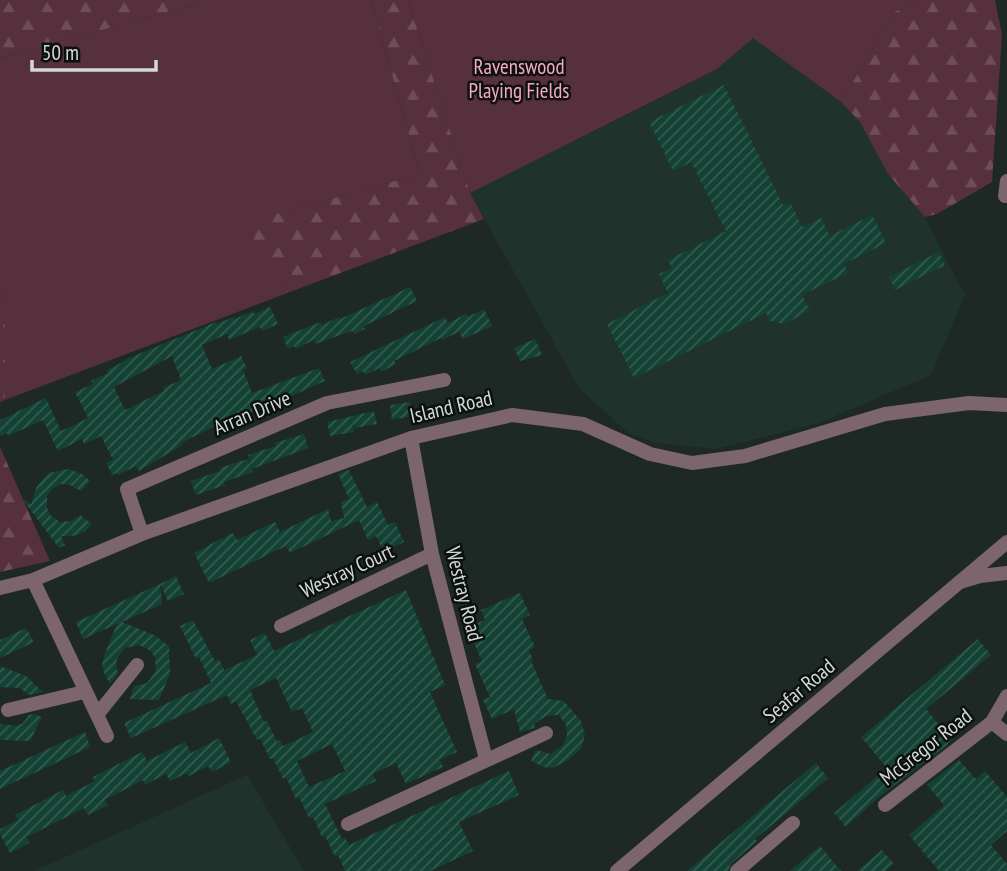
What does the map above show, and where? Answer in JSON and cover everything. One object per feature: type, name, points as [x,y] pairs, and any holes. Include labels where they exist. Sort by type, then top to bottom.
[{"type":"street","points":[[1007,181],[1005,196],[1007,195]]},
{"type":"street","name":"Arran Drive","points":[[142,534],[127,489],[327,403],[444,380]]},
{"type":"street","name":"Island Road","points":[[0,588],[33,580],[142,534],[411,438],[512,415],[583,424],[650,454],[692,463],[745,456],[884,414],[968,403],[1007,405]]},
{"type":"street","name":"Westray Road","points":[[411,438],[432,554],[486,759]]},
{"type":"street","name":"Seafar Road","points":[[617,871],[1007,542]]},
{"type":"street","name":"Westray Court","points":[[281,626],[432,554]]},
{"type":"street","points":[[959,583],[981,576],[1007,573]]},
{"type":"street","points":[[33,580],[107,736]]},
{"type":"street","points":[[97,715],[136,666]]},
{"type":"street","points":[[8,710],[84,692]]},
{"type":"street","name":"McGregor Road","points":[[885,806],[992,722],[1007,696]]},
{"type":"street","name":"McGregor Road","points":[[992,722],[1007,734]]},
{"type":"street","points":[[348,824],[546,733]]},
{"type":"street","points":[[737,871],[793,823]]},
{"type":"shaded area","points":[[753,38],[841,102],[860,122],[888,174],[925,217],[965,295],[931,375],[819,423],[716,449],[656,443],[628,433],[579,388],[470,193],[717,69]]},
{"type":"shaded area","points":[[247,775],[304,871],[34,871]]},
{"type":"green space","points":[[0,0],[211,0],[0,58]]},
{"type":"green space","points":[[211,0],[371,0],[420,174],[244,223],[290,292],[5,400],[5,302],[0,284],[0,58]]},
{"type":"green space","points":[[371,0],[408,0],[470,193],[484,219],[290,292],[243,223],[420,174]]},
{"type":"green space","name":"Ravenswood Playing Fields","points":[[408,0],[920,0],[894,12],[841,102],[753,38],[717,69],[470,193]]},
{"type":"green space","points":[[920,0],[995,0],[1002,34],[992,182],[937,214],[925,217],[888,174],[860,122],[841,102],[894,12]]},
{"type":"green space","points":[[0,284],[5,302],[5,400],[0,402]]},
{"type":"green space","points":[[0,447],[50,561],[0,572]]},
{"type":"building","points":[[724,85],[783,205],[790,202],[802,227],[821,218],[830,236],[872,215],[886,243],[844,264],[848,273],[802,295],[810,311],[784,324],[770,321],[766,313],[634,378],[607,324],[668,293],[659,274],[672,268],[668,260],[726,231],[691,162],[673,171],[649,122]]},
{"type":"building","points":[[939,252],[945,265],[895,290],[889,277]]},
{"type":"building","points":[[410,287],[417,301],[364,326],[365,329],[315,344],[314,340],[296,349],[294,346],[288,349],[283,337],[321,322],[322,325],[339,317],[340,319]]},
{"type":"building","points":[[270,307],[278,324],[262,331],[260,327],[229,340],[227,334],[202,345],[212,369],[241,356],[247,368],[243,370],[252,393],[319,368],[325,381],[219,428],[217,425],[181,443],[182,445],[139,471],[136,466],[118,475],[112,475],[106,463],[113,460],[101,436],[84,444],[82,439],[58,451],[43,420],[8,436],[7,433],[0,436],[0,420],[46,398],[61,431],[88,418],[75,392],[93,384],[91,381],[108,373],[107,370],[124,360],[216,322],[234,317],[235,319],[253,311],[254,314]],"holes":[[[172,356],[181,380],[125,410],[114,387]]]},
{"type":"building","points":[[484,309],[492,326],[463,339],[459,332],[442,340],[441,338],[394,361],[396,364],[381,372],[380,368],[365,375],[363,371],[357,374],[350,362],[445,317],[448,323]]},
{"type":"building","points":[[535,339],[542,355],[520,361],[514,348]]},
{"type":"building","points":[[410,402],[412,416],[392,420],[390,405]]},
{"type":"building","points":[[374,411],[377,424],[354,428],[352,423],[354,432],[330,436],[327,422]]},
{"type":"building","points":[[304,434],[308,448],[252,469],[248,455],[276,446],[275,443]]},
{"type":"building","points":[[248,459],[253,472],[224,482],[219,468]]},
{"type":"building","points":[[68,469],[82,474],[90,481],[81,491],[61,484],[53,488],[47,496],[47,508],[51,516],[60,522],[71,521],[80,515],[92,524],[85,532],[61,536],[65,545],[59,548],[23,500],[32,504],[37,486],[48,473]]},
{"type":"building","points":[[349,470],[367,507],[377,502],[388,525],[395,522],[404,542],[384,552],[376,536],[368,540],[359,520],[290,553],[286,546],[209,583],[194,553],[233,533],[237,540],[275,522],[280,532],[328,509],[331,521],[344,518],[341,502],[349,499],[338,474]]},
{"type":"building","points":[[220,471],[225,485],[196,495],[191,481]]},
{"type":"building","points":[[176,576],[184,594],[168,601],[160,584]]},
{"type":"building","points":[[160,584],[162,604],[122,622],[154,635],[169,646],[170,674],[159,700],[130,699],[134,686],[147,683],[156,671],[155,658],[151,651],[139,645],[125,648],[117,659],[118,673],[110,684],[102,665],[117,624],[83,639],[76,622]]},
{"type":"building","points":[[406,590],[445,685],[430,692],[457,752],[440,760],[443,767],[406,784],[396,763],[373,774],[376,781],[325,804],[342,839],[345,838],[349,845],[509,771],[519,795],[459,822],[473,851],[430,871],[345,871],[338,855],[335,857],[325,836],[322,837],[313,817],[309,818],[286,777],[283,779],[273,758],[270,759],[260,738],[257,740],[236,701],[231,704],[227,695],[131,738],[124,723],[211,683],[180,626],[193,620],[215,661],[219,659],[224,670],[257,655],[250,640],[265,633],[274,651]],"holes":[[[276,678],[292,712],[302,708],[313,732],[283,746],[280,740],[277,742],[267,721],[264,722],[250,690]],[[332,744],[345,771],[309,787],[297,761]]]},
{"type":"building","points":[[520,593],[530,615],[522,619],[535,647],[529,650],[533,660],[531,661],[548,699],[564,701],[581,721],[585,735],[581,749],[567,761],[552,768],[531,761],[536,750],[551,754],[563,745],[567,735],[566,725],[559,715],[546,716],[535,723],[534,728],[520,732],[514,709],[492,719],[483,700],[490,697],[475,664],[482,661],[467,628],[485,620],[481,610]]},
{"type":"building","points":[[26,628],[34,642],[0,658],[0,640]]},
{"type":"building","points":[[978,639],[991,655],[926,709],[951,739],[947,745],[879,797],[846,827],[834,813],[887,768],[861,737]]},
{"type":"building","points":[[0,666],[26,676],[43,692],[28,695],[20,688],[0,687]]},
{"type":"building","points":[[29,715],[42,717],[30,741],[0,740],[0,724],[17,726]]},
{"type":"building","points":[[85,732],[90,747],[0,789],[0,771]]},
{"type":"building","points":[[219,738],[231,762],[212,772],[208,766],[189,776],[187,773],[170,781],[166,774],[145,785],[143,780],[105,800],[108,805],[88,815],[84,808],[27,837],[29,843],[10,853],[0,834],[0,829],[18,820],[15,815],[63,790],[66,796],[95,781],[93,777],[142,752],[147,761],[185,742],[191,753]]},
{"type":"building","points":[[959,760],[976,779],[985,771],[1007,797],[1007,831],[991,845],[1007,864],[1007,871],[939,871],[909,835],[944,805],[927,785]]},
{"type":"building","points":[[816,763],[828,778],[755,839],[757,841],[731,864],[728,871],[687,871]]},
{"type":"building","points":[[820,846],[841,871],[790,871],[805,858]]},
{"type":"building","points":[[882,850],[894,864],[885,871],[857,871]]}]
